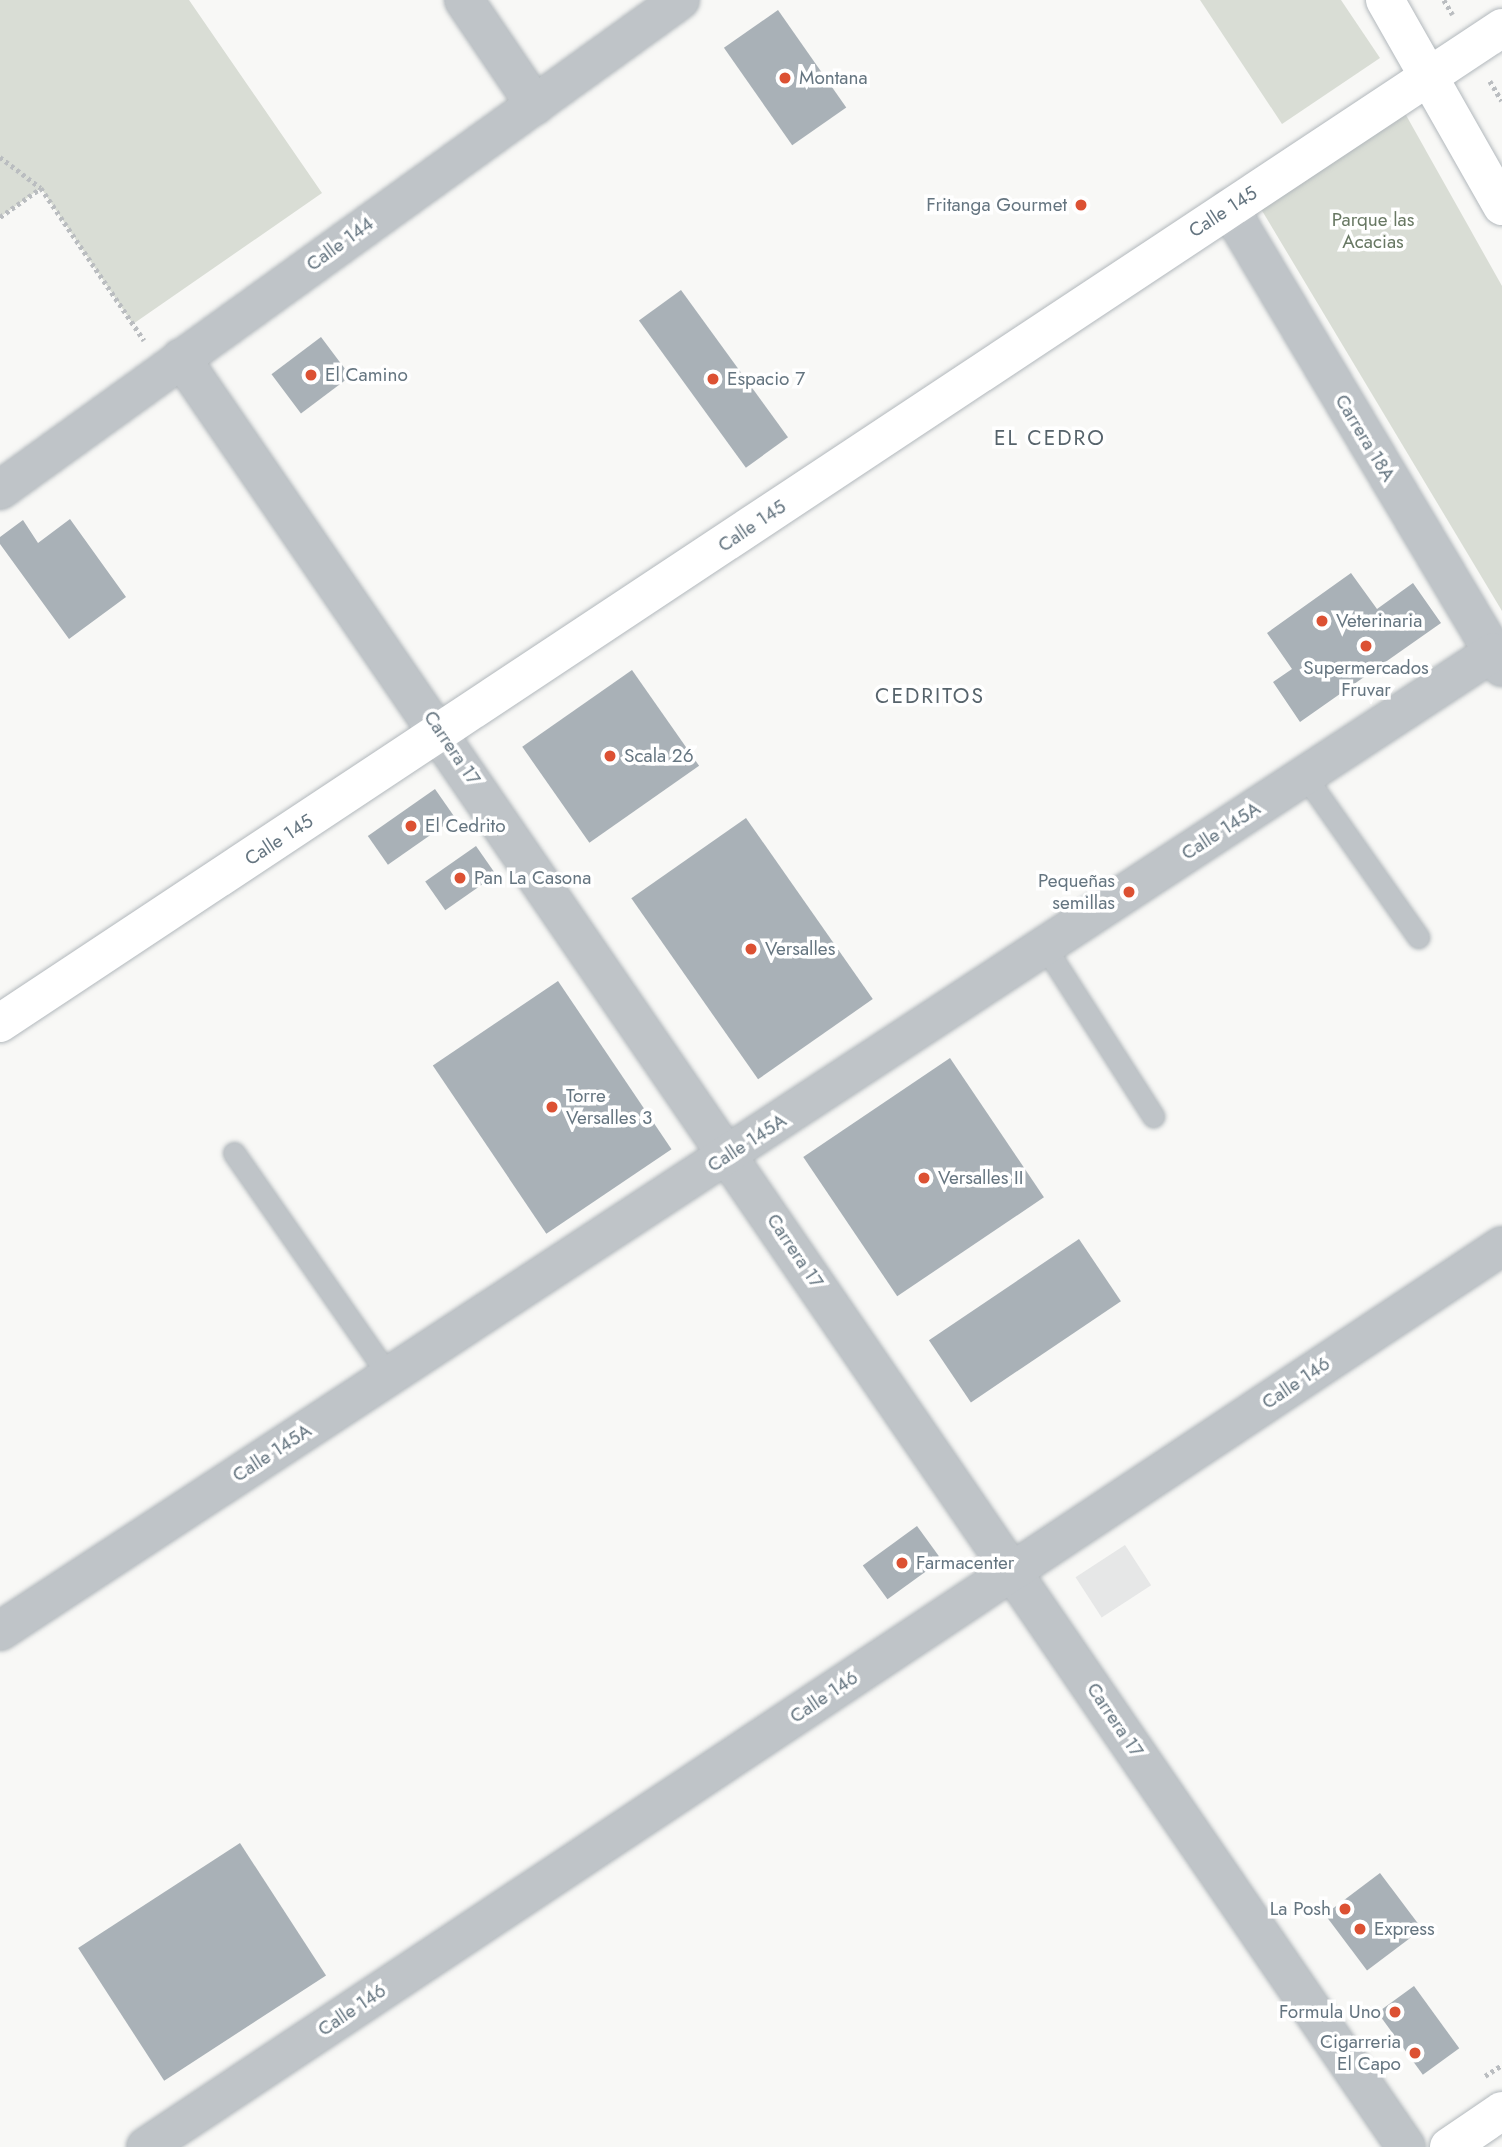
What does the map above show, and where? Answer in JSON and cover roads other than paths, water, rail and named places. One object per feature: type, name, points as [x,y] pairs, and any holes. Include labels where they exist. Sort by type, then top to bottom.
[{"type":"street","points":[[464,0],[535,105]]},
{"type":"street","name":"Calle 144","points":[[0,490],[680,0]]},
{"type":"street","points":[[1385,0],[1502,206]]},
{"type":"street","points":[[1497,0],[1502,8]]},
{"type":"street","name":"Calle 145","points":[[0,1023],[442,733],[1502,28]]},
{"type":"street","name":"Carrera 18A","points":[[1229,208],[1497,660]]},
{"type":"street","name":"Carrera 17","points":[[172,364],[442,733],[1406,2147]]},
{"type":"street","name":"Calle 145A","points":[[0,1631],[1305,776],[1497,660]]},
{"type":"street","name":"Calle 146","points":[[146,2147],[1502,1246]]},
{"type":"street","points":[[1448,2147],[1502,2111]]},
{"type":"lane","points":[[1305,776],[1418,937]]},
{"type":"lane","points":[[1045,947],[1153,1116]]},
{"type":"lane","points":[[234,1153],[389,1376]]},
{"type":"place","name":"Montana","points":[[785,78]]},
{"type":"place","name":"Fritanga Gourmet","points":[[1081,205]]},
{"type":"place","name":"El Camino","points":[[311,375]]},
{"type":"place","name":"Espacio 7","points":[[713,379]]},
{"type":"place","name":"Veterinaria","points":[[1322,621]]},
{"type":"place","name":"Supermercados Fruvar","points":[[1366,646]]},
{"type":"place","name":"Scala 26","points":[[610,756]]},
{"type":"place","name":"El Cedrito","points":[[411,826]]},
{"type":"place","name":"Pan La Casona","points":[[460,878]]},
{"type":"place","name":"Pequeñas semillas","points":[[1129,892]]},
{"type":"place","name":"Versalles","points":[[751,949]]},
{"type":"place","name":"Torre Versalles 3","points":[[552,1107]]},
{"type":"place","name":"Versalles II","points":[[924,1178]]},
{"type":"place","name":"Farmacenter","points":[[902,1563]]},
{"type":"place","name":"La Posh","points":[[1345,1909]]},
{"type":"place","name":"Express","points":[[1360,1929]]},
{"type":"place","name":"Formula Uno","points":[[1395,2012]]},
{"type":"place","name":"Cigarreria El Capo","points":[[1415,2053]]},
{"type":"district","name":"EL CEDRO","points":[[1050,438]]},
{"type":"district","name":"CEDRITOS","points":[[930,696]]},
{"type":"park label","name":"Parque las Acacias","points":[[1373,231]]}]
